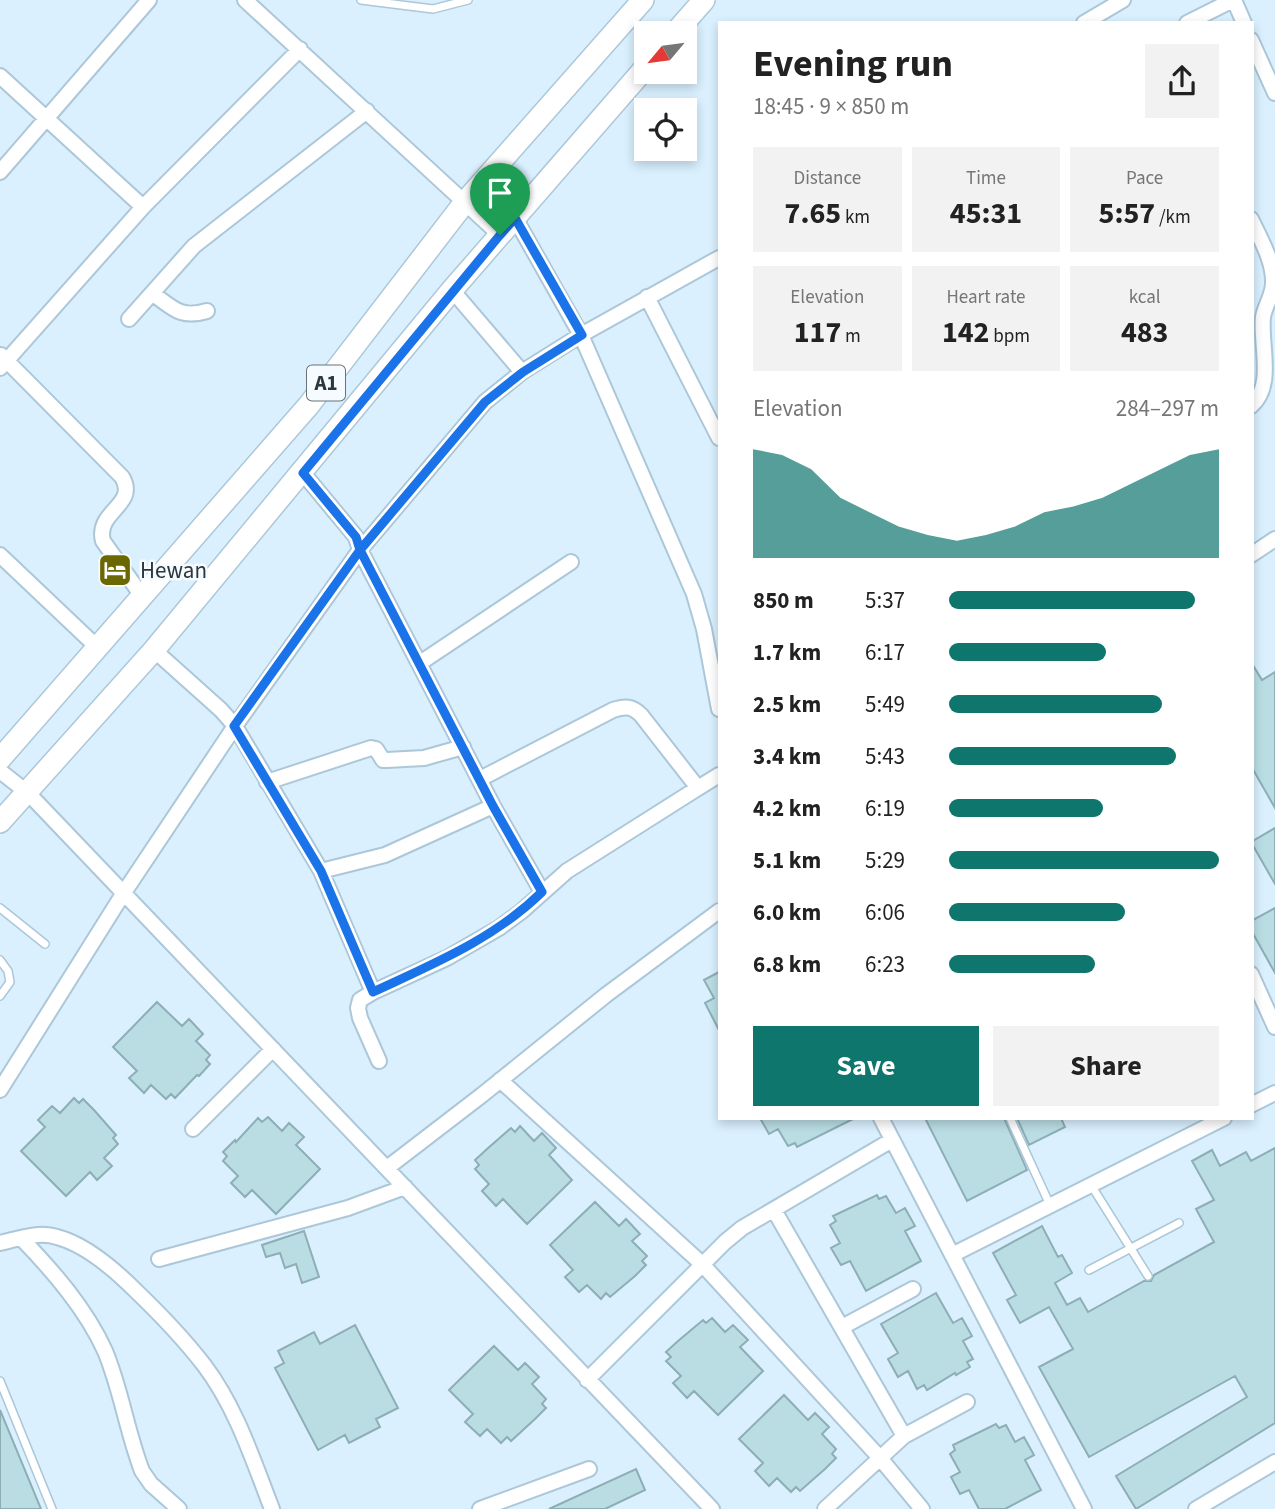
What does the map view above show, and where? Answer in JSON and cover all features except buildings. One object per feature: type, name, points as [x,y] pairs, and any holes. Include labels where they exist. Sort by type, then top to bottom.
[{"type":"main road","name":"A1","points":[[0,759],[309,405],[465,202],[643,0]]},
{"type":"main road","points":[[686,21],[704,0]]},
{"type":"main road","name":"A1","points":[[0,822],[154,650],[452,290],[634,81]]},
{"type":"street","points":[[0,172],[149,0]]},
{"type":"street","points":[[245,0],[500,235]]},
{"type":"street","points":[[1204,0],[1217,8]]},
{"type":"street","points":[[1191,21],[1233,0],[1243,21]]},
{"type":"street","points":[[1087,21],[1118,1]]},
{"type":"street","points":[[1254,47],[1275,93]]},
{"type":"street","points":[[142,596],[103,541],[101,531],[103,523],[127,494],[128,486],[122,477],[2,361],[143,207],[300,48]]},
{"type":"street","points":[[0,76],[143,207]]},
{"type":"street","points":[[129,319],[205,237],[367,111]]},
{"type":"street","points":[[515,218],[582,335],[694,594],[704,629],[718,704]]},
{"type":"street","points":[[1254,226],[1271,267],[1274,282],[1263,320],[1266,374],[1255,403]]},
{"type":"street","points":[[0,1090],[123,894],[234,726],[360,550],[485,402],[523,372],[582,335],[718,259]]},
{"type":"street","points":[[452,290],[523,372]]},
{"type":"street","points":[[152,293],[184,315],[192,316],[207,311]]},
{"type":"street","points":[[647,297],[718,436]]},
{"type":"street","points":[[303,473],[356,537],[360,550],[493,806],[542,892]]},
{"type":"street","points":[[1254,553],[1275,539]]},
{"type":"street","points":[[0,555],[98,648]]},
{"type":"street","points":[[420,663],[571,562]]},
{"type":"street","points":[[154,650],[221,710],[234,726],[321,871],[373,992]]},
{"type":"street","points":[[480,779],[612,710],[624,707],[634,709],[641,715],[698,789]]},
{"type":"street","points":[[267,782],[367,748],[376,749],[381,758],[387,761],[425,758],[463,747]]},
{"type":"street","points":[[0,771],[28,793],[712,1509]]},
{"type":"street","points":[[379,1061],[358,1008],[360,1000],[447,958],[499,928],[567,871],[718,776]]},
{"type":"street","points":[[321,871],[385,855],[493,806]]},
{"type":"street","points":[[387,1168],[606,995],[718,912]]},
{"type":"street","points":[[1254,981],[1275,1027]]},
{"type":"street","points":[[193,1129],[273,1049]]},
{"type":"street","points":[[500,1080],[702,1264],[880,1458],[922,1509]]},
{"type":"street","points":[[1254,1104],[1275,1093]]},
{"type":"street","points":[[881,1120],[1084,1509]]},
{"type":"street","points":[[952,1255],[1220,1120]]},
{"type":"street","points":[[587,1380],[725,1242],[892,1140]]},
{"type":"street","points":[[159,1259],[348,1208],[405,1187]]},
{"type":"street","points":[[774,1210],[904,1436]]},
{"type":"street","points":[[0,1243],[40,1235],[57,1237],[78,1246],[124,1279],[169,1324],[205,1367],[227,1402],[272,1509]]},
{"type":"street","points":[[21,1238],[47,1265],[92,1328],[112,1370],[142,1471],[151,1484],[179,1509]]},
{"type":"street","points":[[842,1327],[914,1289]]},
{"type":"street","points":[[825,1509],[904,1436],[967,1402]]},
{"type":"street","points":[[1196,1509],[1275,1462]]},
{"type":"street","points":[[480,1509],[589,1469]]},
{"type":"lane","points":[[361,0],[433,9],[468,0]]},
{"type":"lane","points":[[0,908],[45,944]]},
{"type":"lane","points":[[0,960],[8,971],[10,982],[0,996]]},
{"type":"lane","points":[[1011,1120],[1051,1206]]},
{"type":"lane","points":[[1091,1185],[1148,1276]]},
{"type":"lane","points":[[1089,1270],[1179,1223]]},
{"type":"lane","points":[[0,1381],[52,1509]]},
{"type":"place","name":"Hewan","points":[[115,570]]},
{"type":"route","points":[[500,235],[303,473],[356,537],[360,550],[234,726],[321,871],[373,992],[447,958],[499,928],[542,892],[493,806],[360,550],[497,390],[582,335],[515,218],[500,235]]}]
